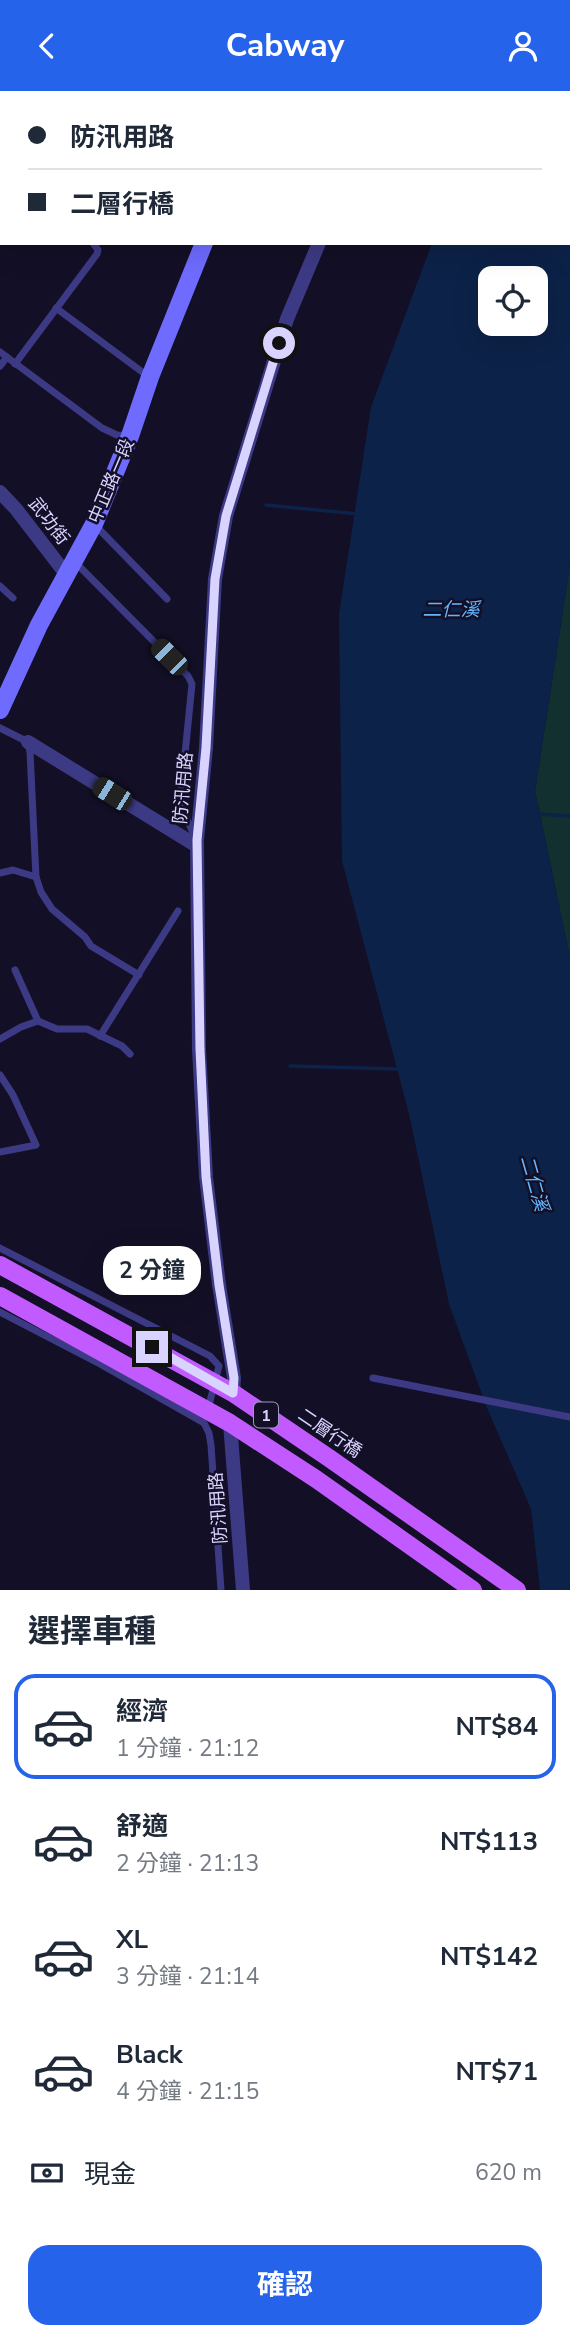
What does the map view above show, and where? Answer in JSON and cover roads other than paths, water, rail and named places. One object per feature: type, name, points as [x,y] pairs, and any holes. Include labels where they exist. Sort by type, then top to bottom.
[{"type":"main road","name":"二層行橋","points":[[0,1265],[233,1393],[517,1590]]},
{"type":"main road","name":"1","points":[[0,1296],[230,1423],[316,1479],[473,1590]]},
{"type":"street","name":"中正路一段","points":[[1,704],[94,524],[203,245]]},
{"type":"street","name":"防汛用路","points":[[233,1393],[234,1378],[206,1177],[200,1049],[197,843],[206,748],[215,579],[226,516],[287,319],[318,245]]},
{"type":"street","name":"武功街","points":[[0,492],[70,568]]},
{"type":"street","points":[[28,742],[197,843]]},
{"type":"street","name":"防汛用路","points":[[230,1423],[243,1590]]},
{"type":"lane","points":[[15,364],[97,254],[94,245]]},
{"type":"lane","points":[[57,309],[150,377]]},
{"type":"lane","points":[[0,352],[102,428],[117,435],[130,436]]},
{"type":"lane","points":[[0,366],[7,357]]},
{"type":"lane","points":[[94,524],[167,599]]},
{"type":"lane","points":[[70,568],[188,676],[192,684],[180,804],[197,843]]},
{"type":"lane","points":[[0,586],[13,598]]},
{"type":"lane","points":[[0,728],[28,742],[36,877],[41,892],[52,909],[92,946],[139,975]]},
{"type":"lane","points":[[0,873],[13,870],[36,877]]},
{"type":"lane","points":[[100,1036],[178,911]]},
{"type":"lane","points":[[15,970],[38,1021]]},
{"type":"lane","points":[[0,1039],[38,1021],[57,1029],[87,1029],[122,1046],[130,1054]]},
{"type":"lane","points":[[0,1075],[13,1095],[36,1145],[0,1152]]},
{"type":"lane","points":[[0,1248],[210,1356],[219,1366],[204,1423]]},
{"type":"lane","points":[[0,1312],[100,1364],[204,1423],[211,1445],[221,1590]]},
{"type":"lane","points":[[373,1378],[570,1417]]},
{"type":"water","name":"二仁溪","points":[[431,245],[570,245],[570,565],[535,791],[570,958],[570,1590],[540,1590],[531,1509],[487,1408],[449,1304],[409,1114],[342,861],[339,614],[371,407]]},
{"type":"waterway","points":[[266,505],[358,514]]},
{"type":"waterway","points":[[537,814],[570,816]]},
{"type":"waterway","points":[[290,1066],[400,1069]]}]
